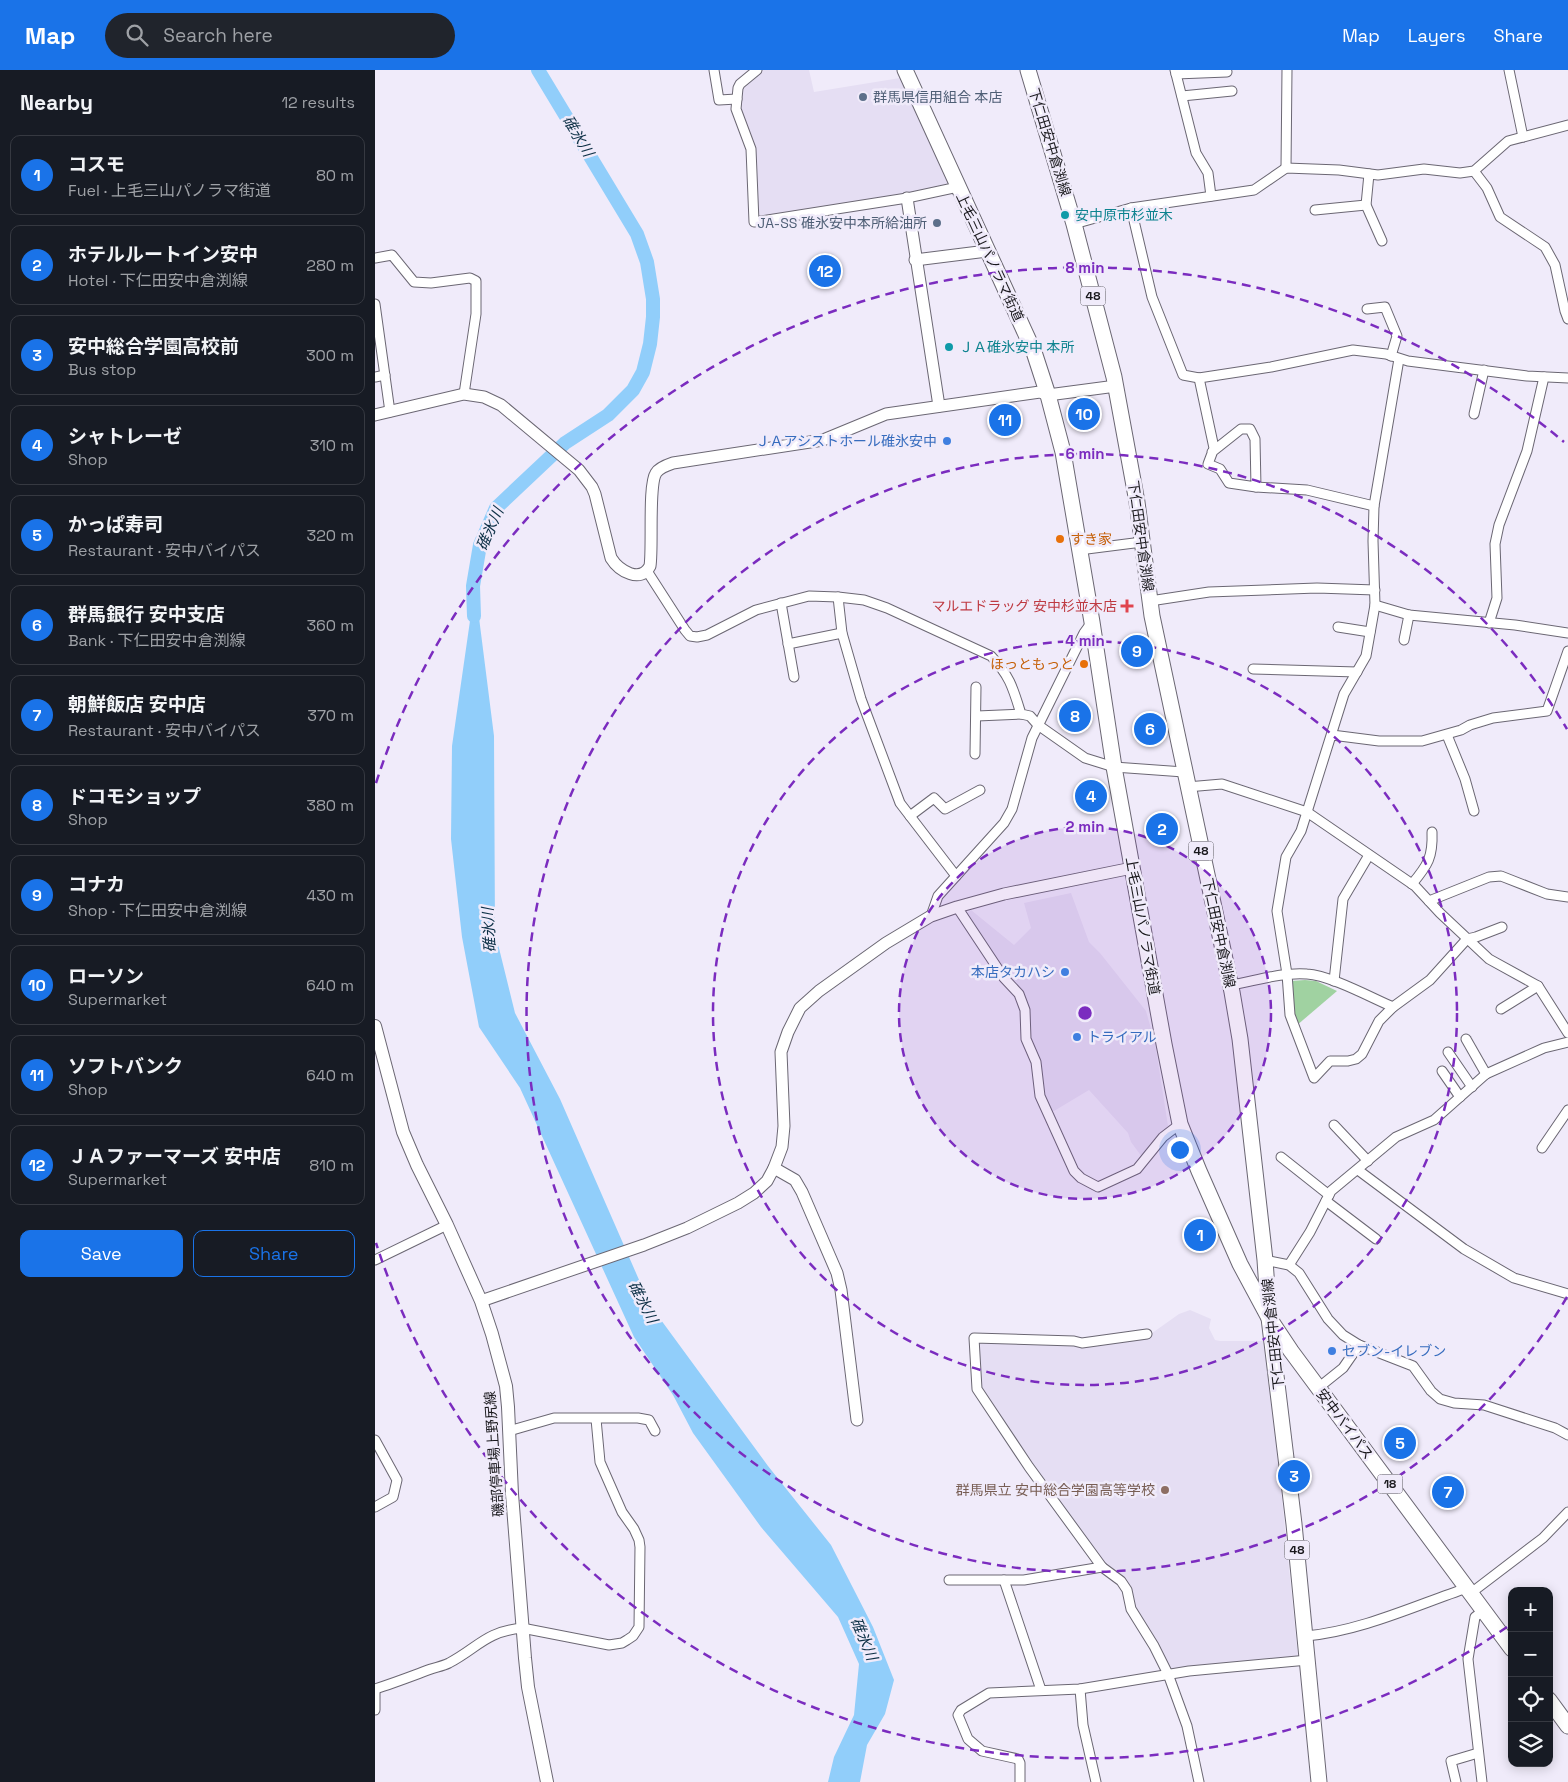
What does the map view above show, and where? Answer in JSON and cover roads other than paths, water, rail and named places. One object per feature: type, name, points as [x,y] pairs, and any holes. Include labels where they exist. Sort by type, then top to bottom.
[{"type":"main road","name":"上毛三山パノラマ街道","points":[[905,70],[1034,352],[1048,395],[1063,452],[1114,766],[1162,1034],[1181,1124],[1199,1171],[1240,1264],[1269,1318]]},
{"type":"main road","name":"下仁田安中倉渕線","points":[[1028,70],[1074,224],[1116,386],[1127,443],[1150,601],[1186,779],[1231,985],[1240,1039],[1265,1260],[1269,1318],[1306,1636],[1319,1782]]},
{"type":"main road","name":"磯部停車場上野尻線","points":[[375,1026],[397,1116],[417,1165],[447,1225],[481,1301],[492,1334],[505,1386],[528,1687],[547,1782]]},
{"type":"main road","name":"安中バイパス","points":[[1269,1318],[1318,1388],[1508,1644]]},
{"type":"main road","points":[[1553,1705],[1568,1726]]},
{"type":"street","points":[[714,70],[719,100],[737,99]]},
{"type":"street","points":[[757,70],[740,84],[736,109],[751,149],[754,222],[907,198],[958,187]]},
{"type":"street","points":[[1286,168],[1287,70]]},
{"type":"street","points":[[1509,70],[1523,137]]},
{"type":"street","points":[[1211,196],[1207,172],[1196,153],[1176,72],[1227,72]]},
{"type":"street","points":[[1182,96],[1232,91]]},
{"type":"street","points":[[1074,224],[1131,208],[1254,190],[1286,168],[1339,170],[1378,175],[1423,169],[1460,173],[1474,171],[1508,141],[1568,125]]},
{"type":"street","points":[[1474,171],[1487,188],[1499,217],[1545,247],[1555,265],[1568,319]]},
{"type":"street","points":[[1369,174],[1366,205],[1382,241]]},
{"type":"street","points":[[907,198],[915,260],[939,406]]},
{"type":"street","points":[[1315,210],[1366,205]]},
{"type":"street","points":[[1131,208],[1152,297],[1183,375],[1199,378],[1271,367],[1353,350],[1484,370],[1568,378]]},
{"type":"street","points":[[915,260],[987,251]]},
{"type":"street","points":[[375,258],[393,255],[414,282],[431,283],[470,278],[476,281],[476,314],[464,394]]},
{"type":"street","points":[[375,304],[391,412]]},
{"type":"street","points":[[1367,310],[1385,307],[1397,336],[1374,506],[1375,605],[1366,656],[1344,694],[1301,831],[1286,857],[1277,911],[1287,974],[1290,1015],[1314,1078],[1330,1062],[1348,1061],[1356,1059],[1362,1054],[1379,1020],[1393,1007],[1430,980],[1467,939],[1502,926]]},
{"type":"street","points":[[1474,414],[1484,370]]},
{"type":"street","points":[[375,377],[385,375]]},
{"type":"street","points":[[1489,623],[1497,598],[1495,544],[1499,525],[1527,451],[1544,377]]},
{"type":"street","points":[[1199,378],[1214,448],[1208,464],[1220,469],[1229,483],[1256,488],[1307,490],[1374,506]]},
{"type":"street","points":[[375,415],[464,394],[484,397],[501,405],[579,470],[595,494],[611,558],[616,567],[626,572],[640,574],[647,571],[651,558],[652,486],[656,473],[664,466],[823,440],[886,414],[1040,392],[1048,395],[1116,386]]},
{"type":"street","points":[[1212,452],[1241,429],[1250,429],[1255,439],[1256,488]]},
{"type":"street","points":[[1079,550],[1142,542]]},
{"type":"street","points":[[647,571],[690,636],[707,635],[756,610],[809,596],[864,600],[887,608],[991,656],[1004,670],[1011,682],[1021,714]]},
{"type":"street","points":[[1150,601],[1209,592],[1317,588],[1375,590]]},
{"type":"street","points":[[838,597],[843,633],[861,699],[900,803],[956,876]]},
{"type":"street","points":[[781,603],[794,677]]},
{"type":"street","points":[[1375,605],[1409,615],[1568,633]]},
{"type":"street","points":[[1404,640],[1409,615]]},
{"type":"street","points":[[931,916],[938,896],[1004,823],[1012,809],[1032,738],[1084,633],[1092,622]]},
{"type":"street","points":[[1338,627],[1370,632]]},
{"type":"street","points":[[788,644],[843,633]]},
{"type":"street","points":[[1332,735],[1379,741],[1422,741],[1447,735],[1493,718],[1547,711],[1568,651]]},
{"type":"street","points":[[1253,669],[1357,672]]},
{"type":"street","points":[[975,754],[976,687]]},
{"type":"street","points":[[977,716],[1021,714],[1030,716],[1038,725],[1085,758],[1114,766],[1221,784],[1307,812],[1412,884],[1489,959],[1538,986],[1568,1033]]},
{"type":"street","points":[[1447,735],[1465,779],[1474,811]]},
{"type":"street","points":[[910,816],[934,798],[945,809],[980,790]]},
{"type":"street","points":[[1412,884],[1426,867],[1432,846],[1432,832]]},
{"type":"street","points":[[1333,981],[1343,899],[1369,855]]},
{"type":"street","points":[[481,1301],[644,1245],[687,1228],[738,1203],[767,1181],[782,1147],[784,1126],[781,1052],[787,1032],[800,1008],[819,991],[886,943],[931,916],[957,907],[1004,894],[1132,868]]},
{"type":"street","points":[[1429,901],[1489,877],[1501,876],[1547,894],[1568,897]]},
{"type":"street","points":[[957,907],[1004,978],[1019,994],[1025,1010],[1026,1040],[1036,1062],[1040,1096],[1074,1171],[1081,1178],[1098,1187],[1137,1169],[1163,1137],[1181,1124]]},
{"type":"street","points":[[1231,985],[1287,974],[1317,975],[1393,1007]]},
{"type":"street","points":[[1501,1010],[1538,986]]},
{"type":"street","points":[[1466,1039],[1486,1074]]},
{"type":"street","points":[[1289,1266],[1331,1192],[1396,1137],[1434,1120],[1486,1074],[1543,1048],[1568,1042]]},
{"type":"street","points":[[1448,1052],[1472,1086]]},
{"type":"street","points":[[1442,1071],[1460,1097]]},
{"type":"street","points":[[1542,1148],[1568,1110]]},
{"type":"street","points":[[1334,1125],[1368,1161]]},
{"type":"street","points":[[1281,1157],[1376,1239]]},
{"type":"street","points":[[774,1168],[795,1180],[837,1273],[841,1290],[857,1420]]},
{"type":"street","points":[[1358,1170],[1465,1249],[1514,1278],[1568,1294]]},
{"type":"street","points":[[375,1260],[447,1225]]},
{"type":"street","points":[[1265,1260],[1289,1266],[1299,1273],[1327,1319],[1343,1335],[1359,1345],[1413,1366],[1431,1391],[1441,1399],[1454,1403],[1484,1405],[1568,1434]]},
{"type":"street","points":[[1147,1334],[1082,1343],[1074,1341],[974,1338],[977,1390],[1029,1467],[1102,1567],[1121,1581],[1127,1590],[1131,1609],[1154,1646],[1168,1674],[1187,1726],[1199,1782]]},
{"type":"street","points":[[1318,1388],[1343,1368],[1359,1345]]},
{"type":"street","points":[[509,1431],[554,1418],[638,1418],[649,1420],[655,1431]]},
{"type":"street","points":[[375,1710],[375,1690],[449,1663],[480,1641],[496,1633],[522,1628],[609,1645],[622,1643],[633,1636],[639,1627],[641,1582],[639,1540],[623,1512],[600,1462],[596,1419]]},
{"type":"street","points":[[375,1440],[397,1480],[393,1497],[375,1507]]},
{"type":"street","points":[[1306,1636],[1325,1634],[1363,1624],[1469,1591],[1543,1538],[1568,1512]]},
{"type":"street","points":[[949,1580],[1024,1580],[1102,1567]]},
{"type":"street","points":[[1004,1580],[1041,1690]]},
{"type":"street","points":[[1482,1782],[1469,1659],[1475,1617],[1483,1611]]},
{"type":"street","points":[[1020,1782],[1020,1763],[1018,1759],[981,1751],[968,1739],[958,1715],[961,1710],[989,1693],[1080,1689],[1168,1674],[1308,1660]]},
{"type":"street","points":[[1080,1689],[1083,1725],[1096,1782]]},
{"type":"street","points":[[1456,1782],[1451,1761],[1478,1753]]},
{"type":"water","points":[[475,586],[494,736],[495,932],[515,1013],[560,1099],[650,1305],[768,1466],[831,1545],[873,1627],[894,1680],[885,1714],[867,1745],[860,1782],[828,1782],[834,1757],[854,1715],[859,1664],[838,1617],[761,1527],[693,1433],[673,1395],[634,1337],[520,1088],[479,1027],[462,937],[451,839],[452,746]]},
{"type":"waterway","name":"碓氷川","points":[[474,616],[473,586],[480,545],[496,508],[565,443],[608,415],[633,390],[643,372],[650,344],[653,299],[647,262],[637,234],[538,70]]},
{"type":"place","name":"群馬県信用組合 本店","points":[[863,97]]},
{"type":"place","name":"安中原市杉並木","points":[[1065,215]]},
{"type":"place","name":"JA-SS 碓氷安中本所給油所","points":[[937,223]]},
{"type":"place","name":"ＪＡファーマーズ 安中店","points":[[825,271]]},
{"type":"place","name":"ＪＡ碓氷安中 本所","points":[[949,347]]},
{"type":"place","name":"ローソン","points":[[1084,414]]},
{"type":"place","name":"ソフトバンク","points":[[1005,420]]},
{"type":"place","name":"ＪＡアシストホール碓氷安中","points":[[947,441]]},
{"type":"place","name":"すき家","points":[[1060,539]]},
{"type":"place","name":"マルエドラッグ 安中杉並木店","points":[[1127,606]]},
{"type":"place","name":"コナカ","points":[[1137,651]]},
{"type":"place","name":"ほっともっと","points":[[1084,664]]},
{"type":"place","name":"ドコモショップ","points":[[1075,716]]},
{"type":"place","name":"群馬銀行 安中支店","points":[[1150,729]]},
{"type":"place","name":"シャトレーゼ","points":[[1091,796]]},
{"type":"place","name":"ホテルルートイン安中","points":[[1162,829]]},
{"type":"place","name":"本店タカハシ","points":[[1065,972]]},
{"type":"place","name":"トライアル","points":[[1077,1037]]},
{"type":"place","name":"コスモ","points":[[1200,1235]]},
{"type":"place","name":"セブン-イレブン","points":[[1332,1351]]},
{"type":"place","name":"かっぱ寿司","points":[[1400,1443]]},
{"type":"place","name":"安中総合学園高校前","points":[[1294,1476]]},
{"type":"place","name":"群馬県立 安中総合学園高等学校","points":[[1165,1490]]},
{"type":"place","name":"朝鮮飯店 安中店","points":[[1448,1492]]}]
